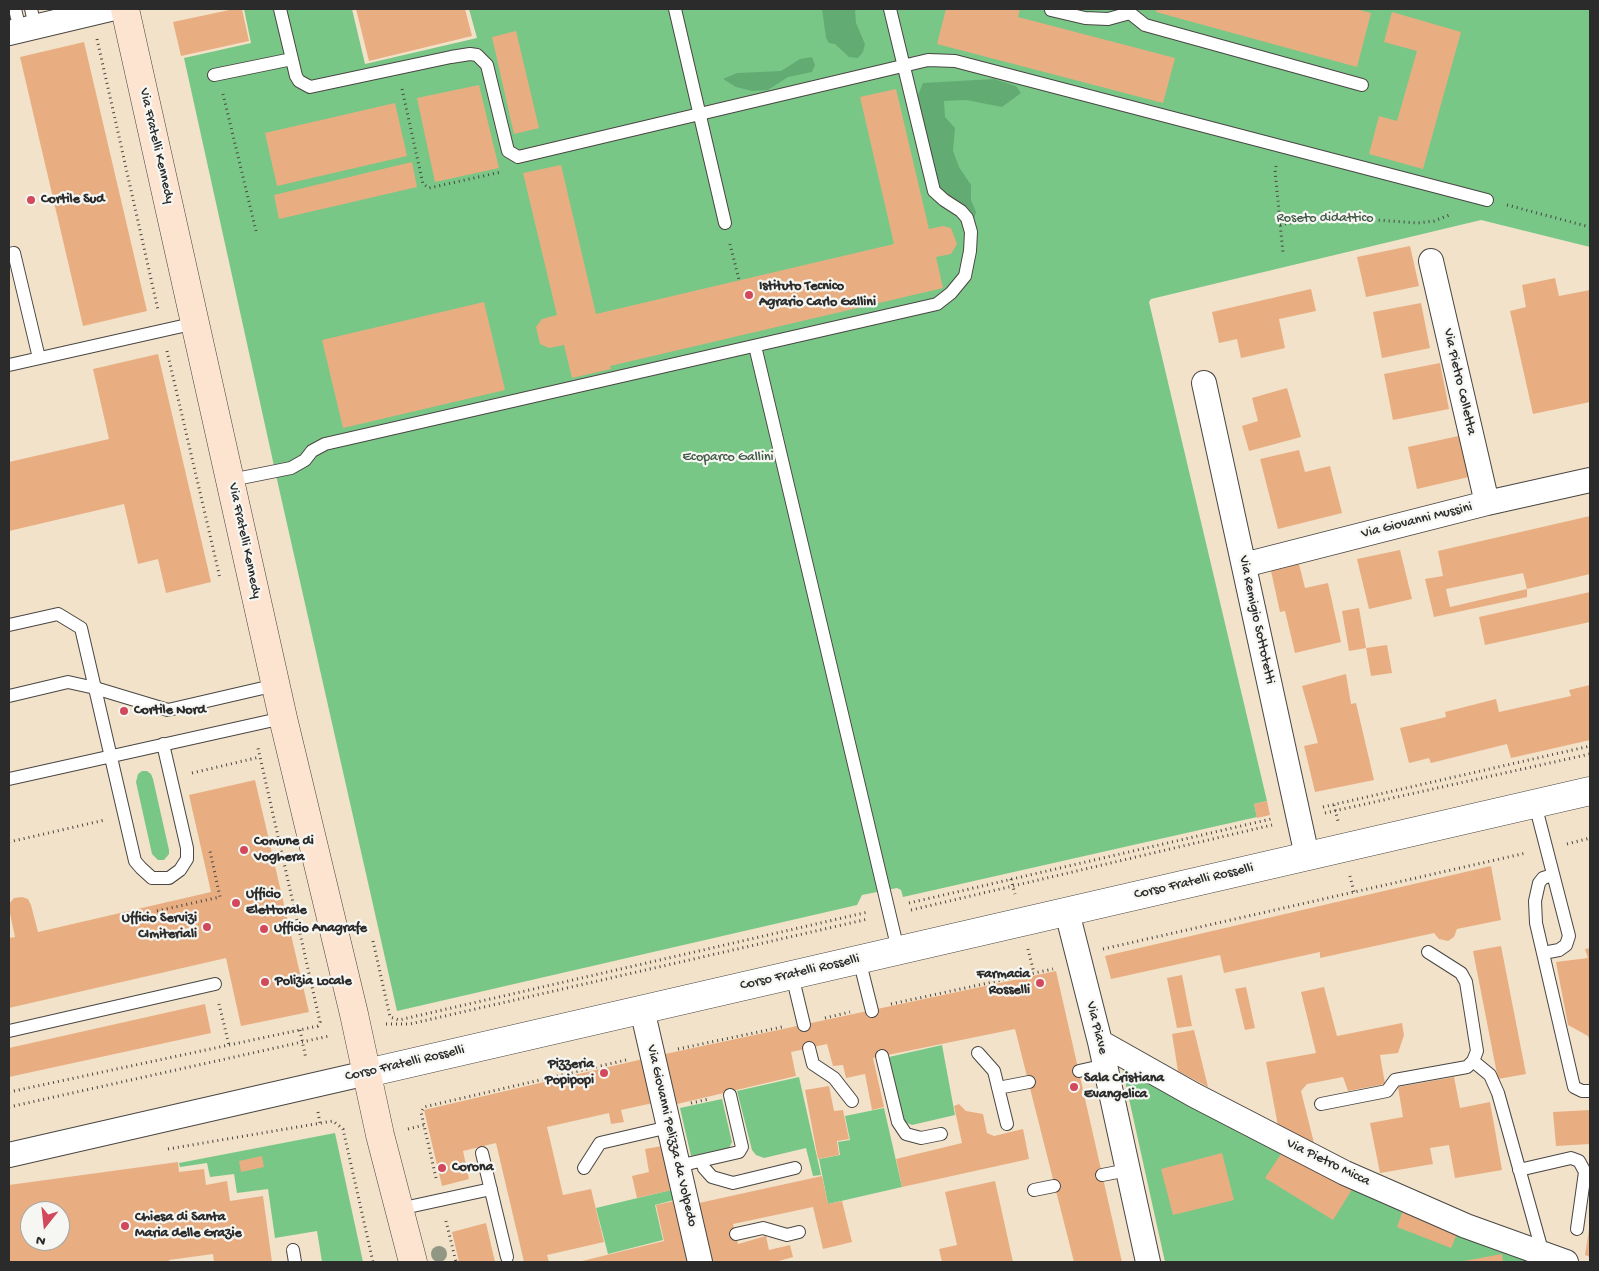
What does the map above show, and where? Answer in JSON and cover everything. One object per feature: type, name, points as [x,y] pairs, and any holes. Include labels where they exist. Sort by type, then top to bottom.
[{"type":"main road","name":"Via Fratelli Kennedy","points":[[126,9],[283,718],[358,1030],[380,1136],[413,1262]]},
{"type":"street","points":[[22,21],[100,11]]},
{"type":"street","name":"Via Pietro Colletta","points":[[1431,261],[1487,503]]},
{"type":"street","name":"Via Remigio Sottotetti","points":[[1204,383],[1307,856]]},
{"type":"street","name":"Via Giovanni Mussini","points":[[1244,564],[1487,503],[1590,480]]},
{"type":"street","name":"Corso Fratelli Rosselli","points":[[9,1155],[1590,791]]},
{"type":"street","name":"Via Piave","points":[[1066,912],[1106,1066],[1148,1262]]},
{"type":"street","name":"Via Giovanni Pelizza da Volpedo","points":[[642,1009],[678,1166],[701,1248]]},
{"type":"street","name":"Via Pietro Micca","points":[[1100,1042],[1194,1095],[1345,1173],[1466,1226],[1566,1262]]},
{"type":"lane","points":[[280,9],[296,76],[310,87],[470,54],[481,58],[487,65],[508,152],[518,158],[904,65],[928,60],[955,61],[1482,199]]},
{"type":"lane","points":[[675,9],[725,223]]},
{"type":"lane","points":[[231,480],[291,468],[305,460],[312,451],[325,444],[937,304],[951,294],[965,276],[970,251],[971,232],[967,218],[961,211],[934,191],[890,9]]},
{"type":"lane","points":[[1051,10],[1085,18],[1108,19],[1130,11],[1145,25],[1362,85]]},
{"type":"lane","points":[[216,75],[292,59]]},
{"type":"lane","points":[[9,254],[14,253],[39,358]]},
{"type":"lane","points":[[9,365],[196,323]]},
{"type":"lane","points":[[755,346],[898,950]]},
{"type":"lane","points":[[9,625],[58,614],[82,628],[136,861],[152,878],[169,878],[180,870],[187,859],[187,848],[162,744]]},
{"type":"lane","points":[[9,696],[68,682],[95,688],[168,710],[276,685]]},
{"type":"lane","points":[[9,779],[283,718]]},
{"type":"lane","points":[[1535,804],[1569,936],[1566,945],[1560,950],[1543,953]]},
{"type":"lane","points":[[1553,875],[1543,878],[1539,883],[1535,901],[1536,923],[1574,1087],[1582,1091],[1590,1091]]},
{"type":"lane","points":[[1321,1104],[1388,1092],[1396,1080],[1467,1067],[1473,1061],[1477,1051],[1466,982],[1461,973],[1428,952]]},
{"type":"lane","points":[[859,959],[871,1009]]},
{"type":"lane","points":[[792,975],[803,1024]]},
{"type":"lane","points":[[9,1031],[215,984]]},
{"type":"lane","points":[[809,1048],[813,1064],[834,1078],[852,1101]]},
{"type":"lane","points":[[978,1053],[994,1071],[1007,1124]]},
{"type":"lane","points":[[882,1056],[898,1122],[906,1134],[921,1138],[941,1134]]},
{"type":"lane","points":[[1473,1061],[1490,1075],[1498,1093],[1543,1254]]},
{"type":"lane","points":[[1079,1071],[1106,1066]]},
{"type":"lane","points":[[998,1088],[1029,1082]]},
{"type":"lane","points":[[678,1166],[739,1152],[742,1147],[730,1095]]},
{"type":"lane","points":[[584,1168],[600,1143],[667,1118]]},
{"type":"lane","points":[[482,1153],[507,1257]]},
{"type":"lane","points":[[1519,1170],[1571,1158],[1579,1162],[1585,1172],[1577,1229]]},
{"type":"lane","points":[[702,1161],[704,1168],[712,1177],[733,1183],[795,1168]]},
{"type":"lane","points":[[1102,1176],[1128,1170]]},
{"type":"lane","points":[[1034,1190],[1054,1186]]},
{"type":"lane","points":[[399,1209],[491,1189]]},
{"type":"lane","points":[[736,1234],[763,1228],[788,1235],[799,1232]]},
{"type":"path","points":[[100,11],[163,330],[220,580]]},
{"type":"path","points":[[397,68],[423,184],[429,188],[512,169],[518,158]]},
{"type":"path","points":[[216,75],[256,231]]},
{"type":"path","points":[[1282,147],[1275,170],[1283,253]]},
{"type":"path","points":[[1280,225],[1327,216],[1358,216],[1418,223],[1434,221],[1466,210],[1482,199],[1590,227]]},
{"type":"path","points":[[725,223],[739,280]]},
{"type":"path","points":[[9,1092],[318,1026],[320,1022],[253,725]]},
{"type":"path","points":[[9,1106],[302,1041],[381,1025],[410,1024],[1590,746]]},
{"type":"path","points":[[373,941],[390,1017],[399,1020],[889,911],[1299,816],[1590,754]]},
{"type":"path","points":[[170,778],[260,757]]},
{"type":"path","points":[[9,842],[125,815]]},
{"type":"path","points":[[456,1262],[421,1112],[424,1106],[652,1054],[803,1024],[1052,969],[1104,948],[1590,838]]},
{"type":"path","points":[[667,1118],[730,1095]]},
{"type":"path","points":[[165,1150],[333,1121],[343,1129],[373,1262]]},
{"type":"green space","name":"Ecoparco Gallini","points":[[244,9],[352,9],[365,64],[477,38],[469,9],[1590,9],[1590,247],[1481,220],[1151,299],[1149,302],[1267,801],[1254,804],[1257,817],[903,897],[901,890],[897,888],[862,895],[857,905],[397,1011],[184,58],[251,43]]},
{"type":"green space","points":[[822,9],[855,9],[856,23],[865,44],[863,52],[858,58],[849,57],[835,44],[829,43],[826,38]]},
{"type":"green space","points":[[812,57],[815,65],[812,72],[788,77],[768,90],[752,91],[736,87],[723,79],[737,73],[781,71],[800,59]]},
{"type":"green space","points":[[994,79],[1016,86],[1021,93],[1002,107],[966,100],[944,101],[945,117],[955,128],[953,151],[959,167],[971,185],[971,200],[976,212],[974,219],[962,224],[937,182],[914,105],[923,83]]},
{"type":"green space","points":[[142,771],[147,771],[153,779],[169,850],[169,854],[164,860],[158,860],[152,854],[136,782],[138,774]]},
{"type":"green space","points":[[942,1045],[955,1115],[912,1125],[907,1123],[903,1119],[889,1057]]},
{"type":"green space","points":[[1122,1067],[1254,1140],[1360,1191],[1541,1262],[1165,1262]]},
{"type":"green space","points":[[799,1077],[821,1175],[813,1176],[806,1148],[764,1158],[756,1155],[752,1150],[737,1091]]},
{"type":"green space","points":[[722,1099],[732,1142],[729,1148],[691,1156],[680,1108]]},
{"type":"green space","points":[[884,1108],[902,1187],[828,1204],[819,1159],[840,1155],[838,1142],[850,1140],[845,1116]]},
{"type":"green space","points":[[335,1133],[363,1262],[322,1262],[317,1231],[275,1238],[268,1189],[237,1193],[234,1174],[210,1177],[207,1163],[180,1167],[179,1163]]},
{"type":"green space","points":[[671,1190],[674,1200],[655,1205],[663,1240],[608,1254],[596,1208]]},
{"type":"building","points":[[242,9],[249,41],[181,56],[173,22]]},
{"type":"building","points":[[356,9],[465,9],[472,36],[369,61]]},
{"type":"building","points":[[946,9],[1020,9],[1018,17],[1175,58],[1163,103],[937,44]]},
{"type":"building","points":[[1157,9],[1356,9],[1371,13],[1357,67],[1156,12]]},
{"type":"building","points":[[1392,12],[1461,32],[1423,169],[1369,154],[1379,116],[1397,121],[1417,51],[1384,42]]},
{"type":"building","points":[[516,31],[539,128],[514,134],[492,37]]},
{"type":"building","points":[[84,42],[147,311],[83,326],[20,57]]},
{"type":"building","points":[[479,85],[499,168],[435,182],[417,98]]},
{"type":"building","points":[[896,89],[929,229],[943,226],[951,228],[957,244],[951,254],[936,257],[943,288],[610,366],[611,369],[572,378],[564,345],[549,348],[540,344],[536,327],[542,319],[557,315],[523,173],[561,165],[596,314],[894,244],[860,97]]},
{"type":"building","points":[[395,103],[407,156],[277,186],[265,133]]},
{"type":"building","points":[[412,162],[417,187],[279,219],[274,195]]},
{"type":"building","points":[[1410,246],[1419,286],[1366,297],[1357,257]]},
{"type":"building","points":[[1555,278],[1559,296],[1590,290],[1590,402],[1533,414],[1510,311],[1526,307],[1522,285]]},
{"type":"building","points":[[1311,289],[1316,311],[1279,319],[1285,348],[1241,358],[1237,339],[1219,343],[1212,312]]},
{"type":"building","points":[[484,302],[505,390],[343,428],[322,340]]},
{"type":"building","points":[[1421,303],[1430,348],[1382,358],[1373,312]]},
{"type":"building","points":[[158,354],[211,582],[166,593],[158,559],[138,564],[124,504],[9,531],[9,462],[109,439],[93,369]]},
{"type":"building","points":[[1440,363],[1449,409],[1393,420],[1384,374]]},
{"type":"building","points":[[1287,388],[1301,437],[1249,451],[1242,426],[1258,421],[1252,398]]},
{"type":"building","points":[[1463,435],[1473,476],[1417,489],[1408,447]]},
{"type":"building","points":[[1299,450],[1305,472],[1330,466],[1342,513],[1278,529],[1260,459]]},
{"type":"building","points":[[1590,516],[1590,574],[1527,589],[1527,597],[1434,617],[1425,579],[1443,576],[1438,551]],"holes":[[[1523,573],[1527,589],[1450,607],[1446,589]]]},
{"type":"building","points":[[1400,550],[1412,599],[1369,609],[1357,559]]},
{"type":"building","points":[[1299,564],[1305,588],[1328,583],[1341,642],[1295,653],[1285,611],[1280,612],[1271,571]]},
{"type":"building","points":[[1590,592],[1590,622],[1485,645],[1479,617]]},
{"type":"building","points":[[1359,608],[1366,648],[1349,651],[1342,611]]},
{"type":"building","points":[[1387,645],[1392,673],[1371,676],[1366,648]]},
{"type":"building","points":[[1346,674],[1351,704],[1356,703],[1374,780],[1315,792],[1304,746],[1318,743],[1302,686]]},
{"type":"building","points":[[1590,685],[1590,740],[1511,758],[1507,744],[1431,763],[1429,758],[1409,763],[1400,728],[1446,717],[1445,712],[1496,699],[1499,712],[1571,696],[1569,690]]},
{"type":"building","points":[[255,780],[309,1012],[241,1026],[226,958],[9,1008],[9,938],[15,937],[9,904],[14,898],[22,897],[28,899],[38,932],[211,892],[189,795]]},
{"type":"building","points":[[1267,801],[1270,815],[1257,818],[1254,804]]},
{"type":"building","points":[[1491,866],[1501,920],[1457,929],[1454,937],[1448,941],[1439,939],[1434,933],[1320,958],[1320,952],[1224,973],[1220,955],[1111,979],[1105,956]]},
{"type":"building","points":[[1501,946],[1526,1074],[1498,1079],[1473,951]]},
{"type":"building","points":[[1590,948],[1590,1042],[1588,1036],[1568,1025],[1556,962],[1588,958],[1585,949]]},
{"type":"building","points":[[1056,971],[1122,1262],[1074,1262],[1015,1029],[873,1058],[884,1107],[872,1110],[865,1074],[846,1078],[843,1065],[833,1066],[827,1044],[791,1052],[796,1076],[677,1104],[665,1054]]},
{"type":"building","points":[[1182,975],[1192,1026],[1177,1028],[1167,978]]},
{"type":"building","points":[[1246,987],[1255,1028],[1245,1030],[1235,989]]},
{"type":"building","points":[[1324,987],[1337,1036],[1402,1023],[1404,1035],[1398,1053],[1380,1055],[1385,1084],[1348,1091],[1343,1077],[1307,1084],[1301,1091],[1314,1143],[1278,1126],[1266,1062],[1316,1053],[1301,992]]},
{"type":"building","points":[[205,1004],[211,1033],[9,1077],[9,1048]]},
{"type":"building","points":[[1194,1030],[1208,1087],[1178,1071],[1172,1034]]},
{"type":"building","points":[[643,1059],[653,1103],[621,1110],[624,1122],[611,1124],[609,1113],[547,1127],[563,1195],[591,1189],[604,1242],[547,1255],[549,1262],[524,1262],[496,1143],[463,1151],[469,1179],[442,1186],[424,1110]]},
{"type":"building","points":[[1454,1077],[1460,1108],[1490,1102],[1502,1170],[1455,1178],[1449,1145],[1430,1148],[1433,1164],[1380,1173],[1370,1123],[1403,1117],[1398,1087]]},
{"type":"building","points":[[829,1086],[834,1111],[843,1110],[849,1139],[837,1141],[839,1155],[818,1159],[805,1090]]},
{"type":"building","points":[[959,1104],[966,1111],[983,1114],[987,1133],[994,1136],[1023,1129],[1029,1159],[902,1187],[896,1159],[962,1143],[954,1106]]},
{"type":"building","points":[[1590,1110],[1590,1144],[1556,1146],[1553,1112]]},
{"type":"building","points":[[662,1146],[672,1190],[637,1198],[632,1176],[649,1172],[645,1149]]},
{"type":"building","points":[[1222,1153],[1234,1200],[1173,1215],[1161,1169]]},
{"type":"building","points":[[1281,1154],[1353,1188],[1333,1220],[1265,1178]]},
{"type":"building","points":[[262,1156],[264,1167],[241,1172],[239,1161]]},
{"type":"building","name":"Chiesa di Santa Maria delle Grazie","points":[[178,1162],[179,1172],[204,1169],[206,1185],[227,1181],[230,1201],[263,1196],[272,1262],[214,1262],[213,1254],[169,1260],[169,1262],[9,1262],[9,1185]]},
{"type":"building","points":[[822,1176],[828,1204],[842,1201],[852,1242],[823,1249],[813,1207],[733,1224],[738,1244],[766,1236],[769,1250],[790,1245],[793,1257],[775,1262],[712,1262],[699,1203]]},
{"type":"building","points":[[995,1181],[1013,1262],[942,1262],[939,1249],[957,1245],[945,1192]]},
{"type":"building","points":[[674,1201],[688,1262],[578,1262],[664,1241],[656,1205]]},
{"type":"building","points":[[1403,1210],[1458,1231],[1451,1248],[1397,1227]]},
{"type":"building","points":[[486,1223],[495,1262],[459,1262],[452,1232]]},
{"type":"building","points":[[1590,1229],[1590,1257],[1585,1255]]},
{"type":"building","points":[[1502,1254],[1503,1262],[1464,1262],[1464,1261]]},
{"type":"place","name":"Cortile Sud","points":[[31,200]]},
{"type":"place","name":"Istituto Tecnico Agrario Carlo Gallini","points":[[749,295]]},
{"type":"place","name":"Cortile Nord","points":[[124,711]]},
{"type":"place","name":"Comune di Voghera","points":[[244,850]]},
{"type":"place","name":"Ufficio Elettorale","points":[[236,903]]},
{"type":"place","name":"Ufficio Servizi CImiteriali","points":[[207,927]]},
{"type":"place","name":"Ufficio Anagrafe","points":[[264,929]]},
{"type":"place","name":"Polizia Locale","points":[[265,982]]},
{"type":"place","name":"Farmacia Rosselli","points":[[1040,983]]},
{"type":"place","name":"Pizzeria Popipopi","points":[[604,1073]]},
{"type":"place","name":"Sala Cristiana Evangelica","points":[[1074,1087]]},
{"type":"place","name":"Corona","points":[[442,1168]]},
{"type":"place","name":"Chiesa di Santa Maria delle Grazie","points":[[125,1226]]},
{"type":"park label","name":"Roseto didattico","points":[[1325,219]]}]
